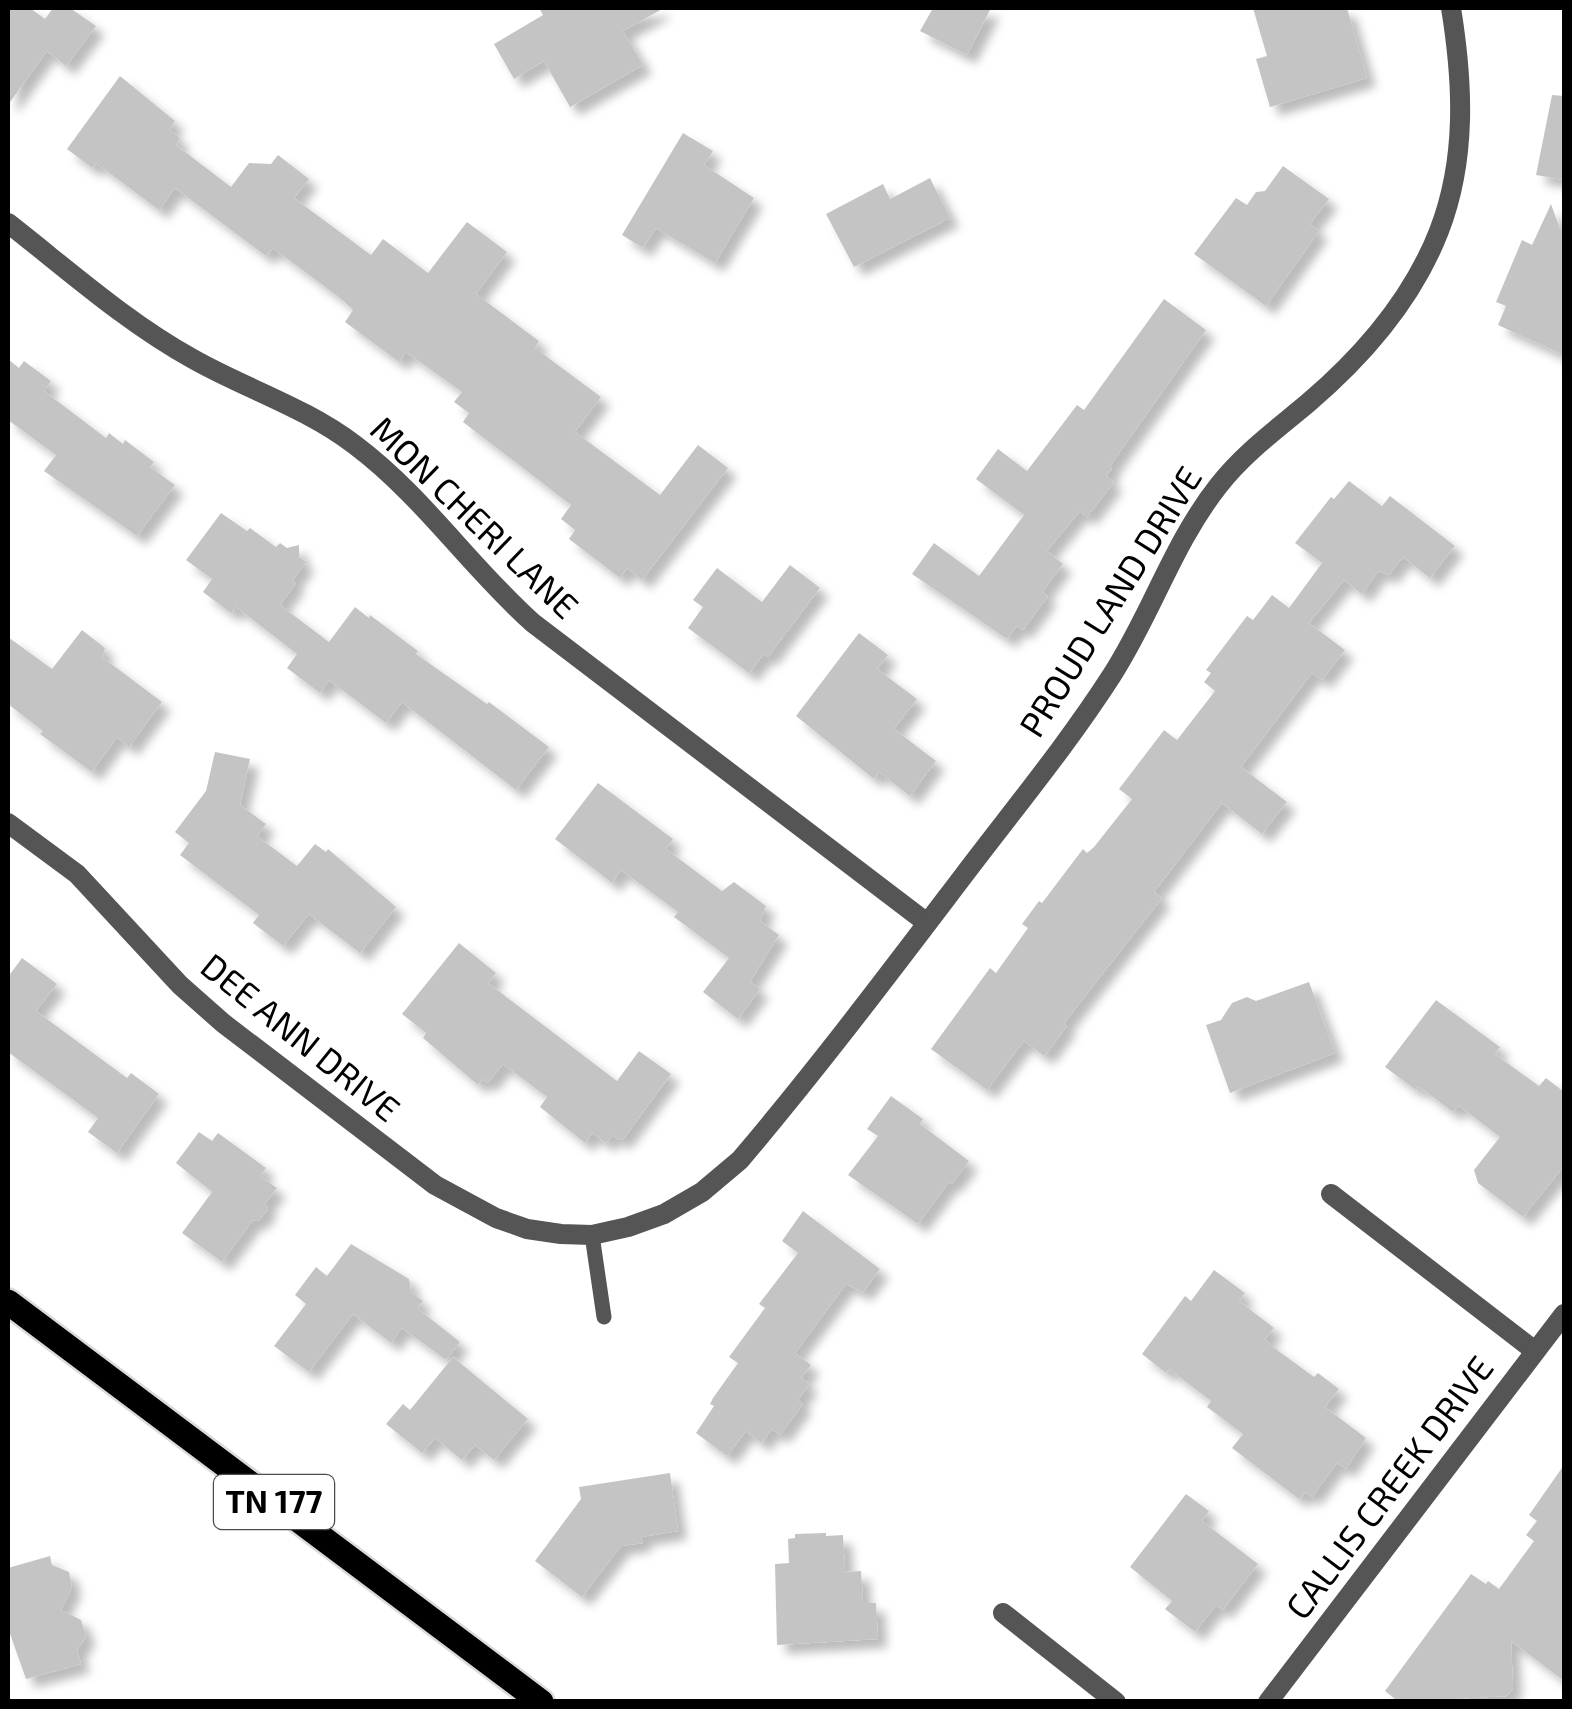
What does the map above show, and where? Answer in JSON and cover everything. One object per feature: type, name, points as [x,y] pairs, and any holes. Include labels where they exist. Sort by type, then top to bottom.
[{"type":"main road","name":"TN 177","points":[[8,1302],[541,1702]]},
{"type":"street","name":"PROUD LAND DRIVE","points":[[592,1235],[664,1214],[702,1192],[740,1160],[927,923],[1114,672],[1193,520],[1222,481],[1354,361],[1385,324],[1439,231],[1455,176],[1461,110],[1451,8]]},
{"type":"street","name":"MON CHERI LANE","points":[[8,223],[166,343],[312,417],[353,443],[427,509],[500,594],[533,623],[927,923]]},
{"type":"street","name":"DEE ANN DRIVE","points":[[8,822],[76,874],[180,985],[223,1023],[436,1185],[480,1211],[528,1229],[592,1235]]},
{"type":"street","points":[[1331,1194],[1535,1351]]},
{"type":"street","name":"CALLIS CREEK DRIVE","points":[[1268,1702],[1564,1314]]},
{"type":"street","points":[[1003,1613],[1116,1702]]},
{"type":"lane","points":[[592,1235],[604,1318]]},
{"type":"building","points":[[8,8],[30,8],[45,19],[53,8],[70,8],[96,26],[66,66],[47,51],[8,105]]},
{"type":"building","points":[[539,8],[664,8],[623,31],[643,65],[570,107],[544,61],[514,79],[494,44],[543,15]]},
{"type":"building","points":[[933,8],[991,8],[967,55],[920,31]]},
{"type":"building","points":[[1253,8],[1347,8],[1367,78],[1270,107],[1256,59],[1267,56]]},
{"type":"building","points":[[120,76],[175,121],[169,130],[180,138],[176,145],[231,187],[249,163],[271,164],[278,155],[309,179],[294,198],[371,255],[383,239],[428,273],[467,222],[507,252],[476,294],[539,341],[535,348],[601,397],[575,432],[660,495],[698,445],[728,468],[642,580],[627,568],[620,578],[569,539],[575,530],[561,519],[571,505],[463,422],[469,413],[454,402],[462,392],[406,352],[399,362],[345,322],[353,310],[340,298],[273,248],[266,256],[175,188],[159,210],[96,163],[92,168],[67,149]]},
{"type":"building","points":[[1552,95],[1564,96],[1564,180],[1536,175]]},
{"type":"building","points":[[683,133],[713,151],[704,165],[754,198],[715,263],[656,228],[643,248],[622,235]]},
{"type":"building","points":[[1283,166],[1329,199],[1310,224],[1319,231],[1266,306],[1194,254],[1236,198],[1247,205],[1256,192],[1265,191]]},
{"type":"building","points":[[930,178],[950,218],[854,267],[826,214],[883,184],[890,199]]},
{"type":"building","points":[[1551,204],[1564,231],[1564,355],[1498,325],[1506,306],[1496,302],[1522,240],[1532,245]]},
{"type":"building","points":[[1164,299],[1206,330],[1110,466],[1106,476],[1114,482],[1087,517],[1080,511],[1047,551],[1063,564],[1042,592],[1048,596],[1023,630],[1017,626],[1007,639],[912,574],[934,543],[979,576],[1024,515],[976,479],[998,449],[1027,471],[1077,405],[1084,410]]},
{"type":"building","points":[[8,359],[19,368],[24,361],[51,381],[44,391],[106,438],[109,433],[123,444],[125,440],[154,462],[150,467],[175,485],[137,536],[44,471],[56,455],[8,420]]},
{"type":"building","points":[[1349,481],[1382,506],[1390,496],[1455,546],[1430,578],[1403,557],[1389,575],[1378,571],[1362,594],[1344,580],[1309,623],[1345,650],[1322,680],[1312,673],[1241,767],[1287,802],[1262,834],[1222,803],[1154,892],[1162,898],[1064,1023],[1067,1026],[1050,1049],[1044,1056],[1024,1041],[987,1090],[931,1049],[990,968],[996,973],[1028,928],[1022,924],[1039,901],[1042,903],[1083,849],[1087,853],[1094,847],[1132,799],[1119,789],[1164,730],[1177,740],[1215,691],[1204,682],[1211,673],[1206,670],[1247,616],[1253,620],[1272,595],[1289,608],[1322,563],[1295,543],[1331,497],[1334,499]]},
{"type":"building","points":[[221,513],[276,547],[280,543],[287,548],[299,545],[299,557],[306,562],[280,605],[329,642],[355,607],[549,747],[516,790],[402,702],[386,723],[329,680],[320,693],[287,668],[297,654],[236,607],[231,613],[203,592],[212,579],[186,560]]},
{"type":"building","points":[[790,565],[820,588],[768,657],[764,654],[749,673],[688,628],[703,607],[693,600],[717,568],[762,602]]},
{"type":"building","points":[[82,630],[105,648],[102,657],[162,702],[129,747],[117,737],[92,772],[40,734],[43,731],[8,704],[8,637],[52,669]]},
{"type":"building","points":[[859,633],[888,655],[877,669],[917,699],[894,729],[936,761],[910,796],[879,772],[874,779],[796,716]]},
{"type":"building","points":[[215,752],[250,759],[240,805],[266,824],[257,836],[297,866],[315,844],[326,852],[328,849],[396,907],[360,953],[309,914],[283,946],[253,923],[259,915],[180,855],[189,843],[175,832],[206,791]]},
{"type":"building","points":[[598,783],[673,839],[666,849],[722,891],[734,882],[766,906],[760,921],[779,935],[750,982],[760,989],[738,1019],[703,992],[729,958],[674,917],[678,912],[621,870],[612,883],[555,839]]},
{"type":"building","points":[[459,943],[496,973],[488,983],[617,1081],[639,1051],[671,1074],[624,1138],[619,1140],[612,1135],[606,1143],[592,1133],[585,1143],[540,1107],[547,1097],[503,1064],[488,1083],[482,1079],[478,1085],[423,1038],[426,1033],[402,1014]]},
{"type":"building","points":[[22,958],[57,984],[36,1011],[127,1078],[131,1073],[159,1094],[117,1153],[88,1132],[98,1118],[8,1052],[8,977]]},
{"type":"building","points":[[1309,982],[1335,1053],[1230,1093],[1206,1025],[1221,1020],[1232,1003],[1247,997],[1256,1001]]},
{"type":"building","points":[[1436,1000],[1500,1047],[1495,1054],[1539,1086],[1546,1078],[1564,1092],[1564,1166],[1523,1217],[1478,1183],[1474,1170],[1500,1137],[1458,1105],[1453,1112],[1385,1067]]},
{"type":"building","points":[[891,1096],[969,1161],[918,1224],[848,1175],[878,1136],[867,1129]]},
{"type":"building","points":[[199,1132],[212,1141],[218,1133],[266,1168],[260,1176],[277,1188],[265,1204],[268,1209],[258,1221],[253,1220],[222,1262],[182,1233],[212,1192],[176,1163]]},
{"type":"building","points":[[803,1211],[880,1269],[863,1292],[846,1284],[795,1353],[811,1365],[801,1378],[809,1384],[798,1400],[803,1404],[780,1435],[772,1429],[761,1443],[746,1431],[727,1456],[696,1433],[714,1406],[710,1404],[713,1398],[738,1363],[729,1357],[765,1308],[759,1304],[798,1253],[782,1241]]},
{"type":"building","points":[[351,1244],[409,1279],[411,1292],[423,1301],[417,1308],[460,1342],[446,1360],[402,1328],[391,1343],[353,1314],[309,1372],[274,1346],[306,1304],[295,1295],[316,1267],[327,1276]]},
{"type":"building","points":[[1214,1270],[1245,1293],[1239,1301],[1274,1328],[1265,1339],[1273,1347],[1314,1377],[1318,1373],[1339,1389],[1325,1407],[1366,1438],[1346,1469],[1337,1463],[1312,1497],[1305,1492],[1299,1499],[1232,1448],[1243,1434],[1207,1407],[1211,1401],[1142,1354],[1185,1296],[1191,1301]]},
{"type":"building","points":[[453,1357],[528,1419],[494,1460],[475,1445],[462,1460],[435,1438],[422,1453],[386,1424],[403,1404],[410,1410]]},
{"type":"building","points":[[1564,1465],[1564,1681],[1511,1641],[1513,1688],[1507,1696],[1399,1702],[1385,1691],[1471,1574],[1499,1589],[1534,1541],[1526,1535],[1537,1521],[1529,1515]]},
{"type":"building","points":[[670,1473],[678,1531],[641,1537],[643,1543],[621,1546],[582,1597],[535,1561],[581,1499],[579,1487]]},
{"type":"building","points":[[1186,1494],[1209,1511],[1202,1521],[1258,1564],[1223,1610],[1216,1605],[1195,1632],[1165,1609],[1172,1601],[1130,1567]]},
{"type":"building","points":[[795,1534],[843,1535],[845,1572],[861,1571],[863,1603],[876,1603],[878,1639],[777,1645],[775,1564],[789,1563],[788,1539],[795,1538]]},
{"type":"building","points":[[50,1556],[52,1565],[69,1572],[72,1588],[61,1610],[81,1620],[86,1637],[77,1650],[81,1664],[26,1679],[8,1628],[8,1568]]}]
